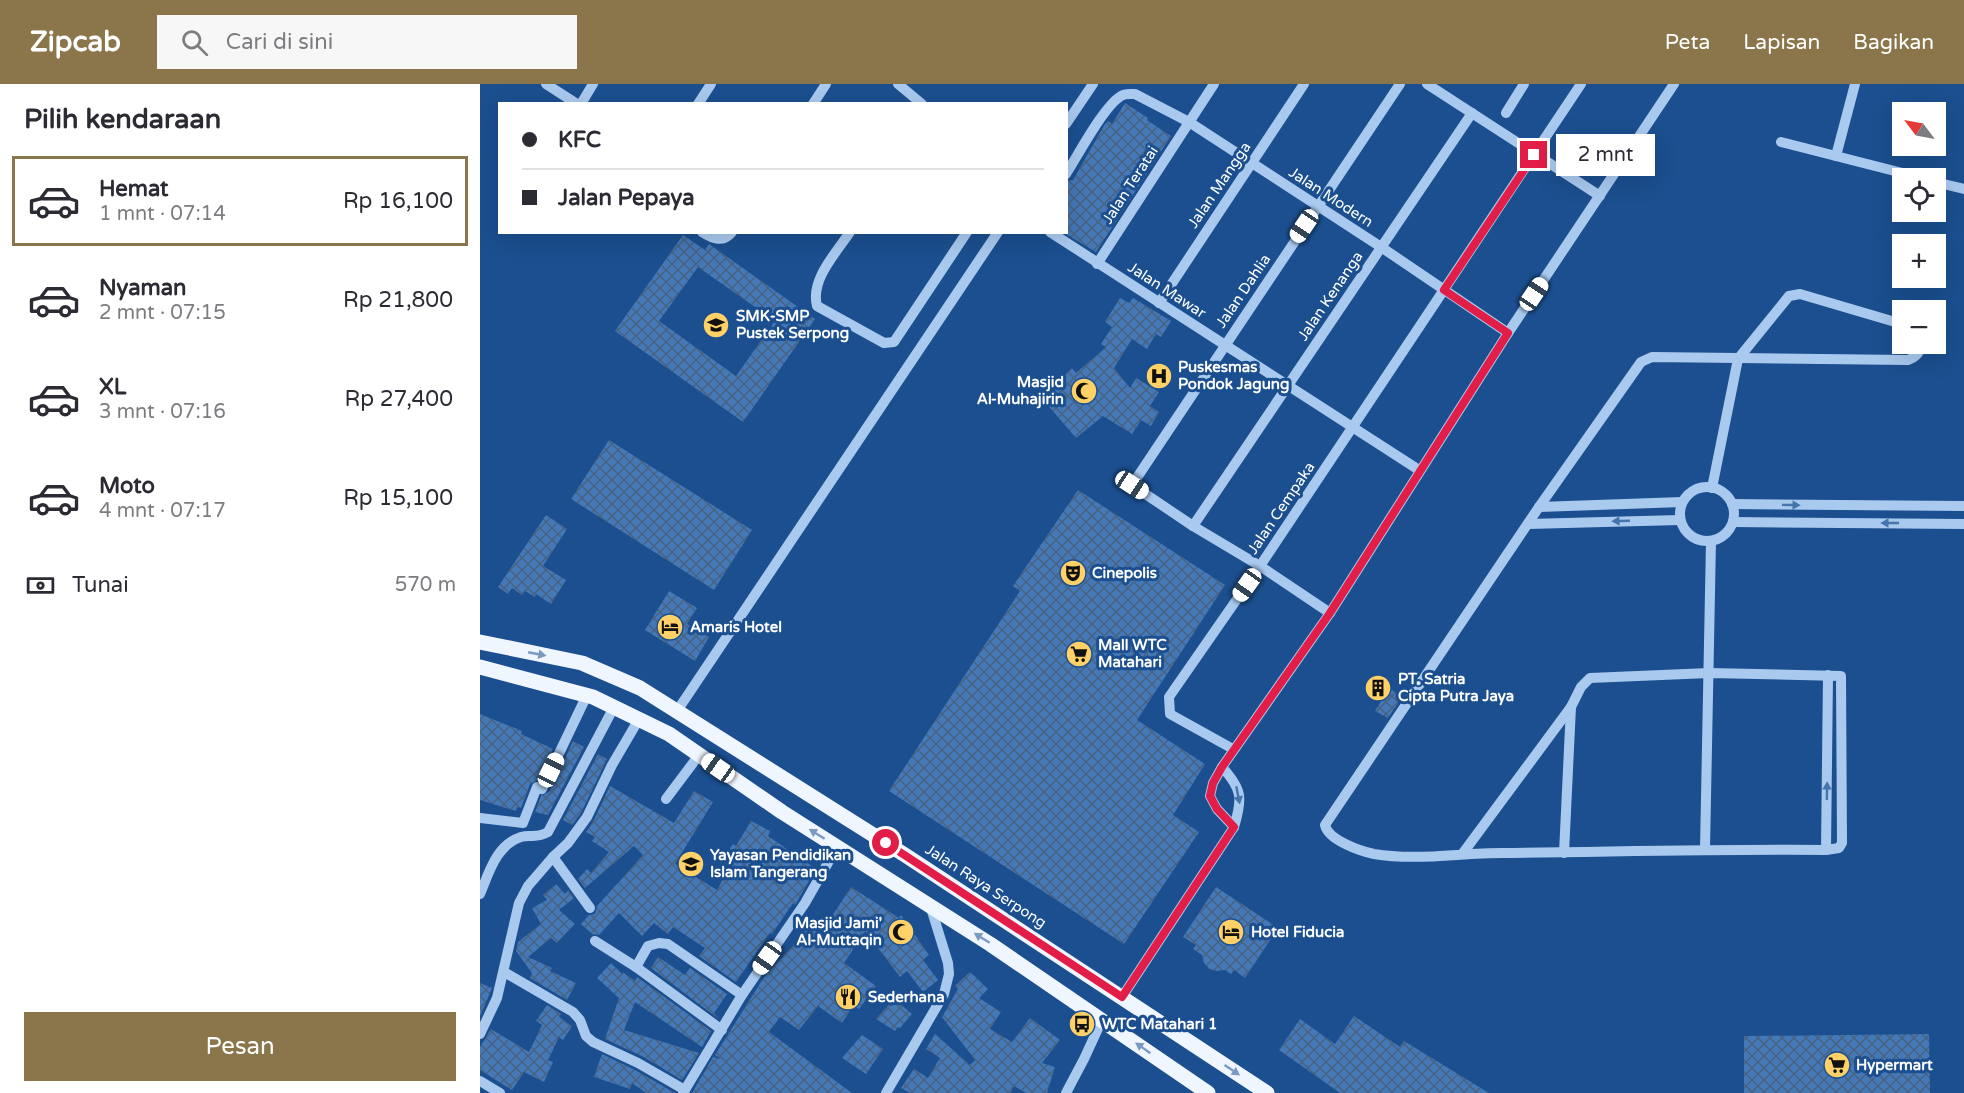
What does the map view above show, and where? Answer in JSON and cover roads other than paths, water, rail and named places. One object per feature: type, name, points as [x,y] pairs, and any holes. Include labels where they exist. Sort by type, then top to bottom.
[{"type":"main road","name":"Jalan Raya Serpong","points":[[480,642],[582,663],[640,688],[905,855],[1267,1093]]},
{"type":"main road","points":[[480,667],[587,695],[669,734],[756,795],[990,944],[1208,1093]]},
{"type":"main road","points":[[756,795],[772,772]]},
{"type":"street","points":[[546,84],[576,102]]},
{"type":"street","points":[[580,102],[593,84]]},
{"type":"street","points":[[699,102],[711,84]]},
{"type":"street","points":[[814,102],[826,84]]},
{"type":"street","points":[[898,84],[920,102]]},
{"type":"street","points":[[1068,121],[1093,84]]},
{"type":"street","name":"Jalan Teratai","points":[[1097,264],[1214,84]]},
{"type":"street","name":"Jalan Mangga","points":[[1159,303],[1304,84]]},
{"type":"street","name":"Jalan Dahlia","points":[[1193,526],[1132,485],[1400,84]]},
{"type":"street","points":[[1427,84],[1600,196]]},
{"type":"street","points":[[1506,113],[1524,84]]},
{"type":"street","name":"Jalan Cempaka","points":[[1233,749],[1170,714],[1168,697],[1260,566],[1581,84]]},
{"type":"street","points":[[1234,827],[1217,809],[1210,796],[1213,783],[1222,767],[1330,613],[1508,333],[1674,84]]},
{"type":"street","points":[[1836,156],[1855,84]]},
{"type":"street","name":"Jalan Modern","points":[[1068,171],[1103,116],[1118,98],[1124,94],[1135,94],[1189,122],[1508,333]]},
{"type":"street","name":"Jalan Kenanga","points":[[1193,526],[1472,113]]},
{"type":"street","points":[[1781,142],[1892,170]]},
{"type":"street","points":[[1946,184],[1964,188]]},
{"type":"street","points":[[705,234],[712,239],[728,236]]},
{"type":"street","points":[[849,234],[817,283],[814,297],[817,306],[884,343],[894,342],[967,234]]},
{"type":"street","points":[[677,711],[997,234]]},
{"type":"street","name":"Jalan Mawar","points":[[1053,234],[1419,470]]},
{"type":"street","points":[[1712,488],[1738,359],[1789,296],[1800,294],[1892,321]]},
{"type":"street","points":[[1463,853],[1570,707],[1581,687],[1590,678],[1709,673],[1828,675],[1826,850],[1705,849],[1463,853],[1415,858],[1373,854],[1344,844],[1328,833],[1325,825],[1539,507],[1641,362],[1652,357],[1908,360],[1918,354]]},
{"type":"street","points":[[1539,507],[1682,502],[1695,490],[1712,488],[1728,496],[1732,504],[1733,522],[1723,537],[1711,542],[1697,540],[1689,535],[1680,520],[1682,502]]},
{"type":"street","points":[[1732,504],[1964,506]]},
{"type":"street","points":[[1528,524],[1680,520]]},
{"type":"street","points":[[1733,522],[1964,524]]},
{"type":"street","points":[[1193,526],[1260,566],[1330,613]]},
{"type":"street","points":[[1705,849],[1711,542]]},
{"type":"street","points":[[480,818],[523,823],[537,787],[542,789],[587,695]]},
{"type":"street","points":[[480,894],[494,860],[504,847],[523,836],[534,837],[548,832],[614,707]]},
{"type":"street","points":[[1564,853],[1570,707]]},
{"type":"street","points":[[480,1034],[497,998],[519,903],[528,886],[553,856],[568,843],[587,817],[612,765],[639,719]]},
{"type":"street","points":[[666,799],[699,754]]},
{"type":"street","points":[[1122,997],[1234,827],[1240,807],[1240,793],[1235,782],[1222,767]]},
{"type":"street","points":[[504,972],[573,1012],[580,1020],[586,1036],[593,1042],[638,1063],[684,1091],[742,995],[805,903],[837,847]]},
{"type":"street","points":[[553,856],[590,908]]},
{"type":"street","points":[[886,1093],[944,994],[949,974],[948,963],[931,908]]},
{"type":"street","points":[[595,941],[636,967],[722,1030]]},
{"type":"street","points":[[636,967],[648,946],[659,943],[668,944],[742,995]]},
{"type":"street","points":[[1066,1093],[1102,1020]]},
{"type":"street","points":[[480,1081],[500,1093]]},
{"type":"place","name":"SMK-SMP Pustek Serpong","points":[[716,325]]},
{"type":"place","name":"Puskesmas Pondok Jagung","points":[[1159,376]]},
{"type":"place","name":"Masjid Al-Muhajirin","points":[[1084,391]]},
{"type":"place","name":"Cinepolis","points":[[1073,573]]},
{"type":"place","name":"Amaris Hotel","points":[[670,627]]},
{"type":"place","name":"Mall WTC Matahari","points":[[1079,654]]},
{"type":"place","name":"PT. Satria Cipta Putra Jaya","points":[[1378,688]]},
{"type":"place","name":"Yayasan Pendidikan Islam Tangerang","points":[[691,864]]},
{"type":"place","name":"Masjid Jami' Al-Muttaqin","points":[[901,932]]},
{"type":"place","name":"Hotel Fiducia","points":[[1231,932]]},
{"type":"place","name":"Sederhana","points":[[848,997]]},
{"type":"place","name":"WTC Matahari 1","points":[[1082,1024]]},
{"type":"place","name":"Hypermart","points":[[1837,1065]]}]
